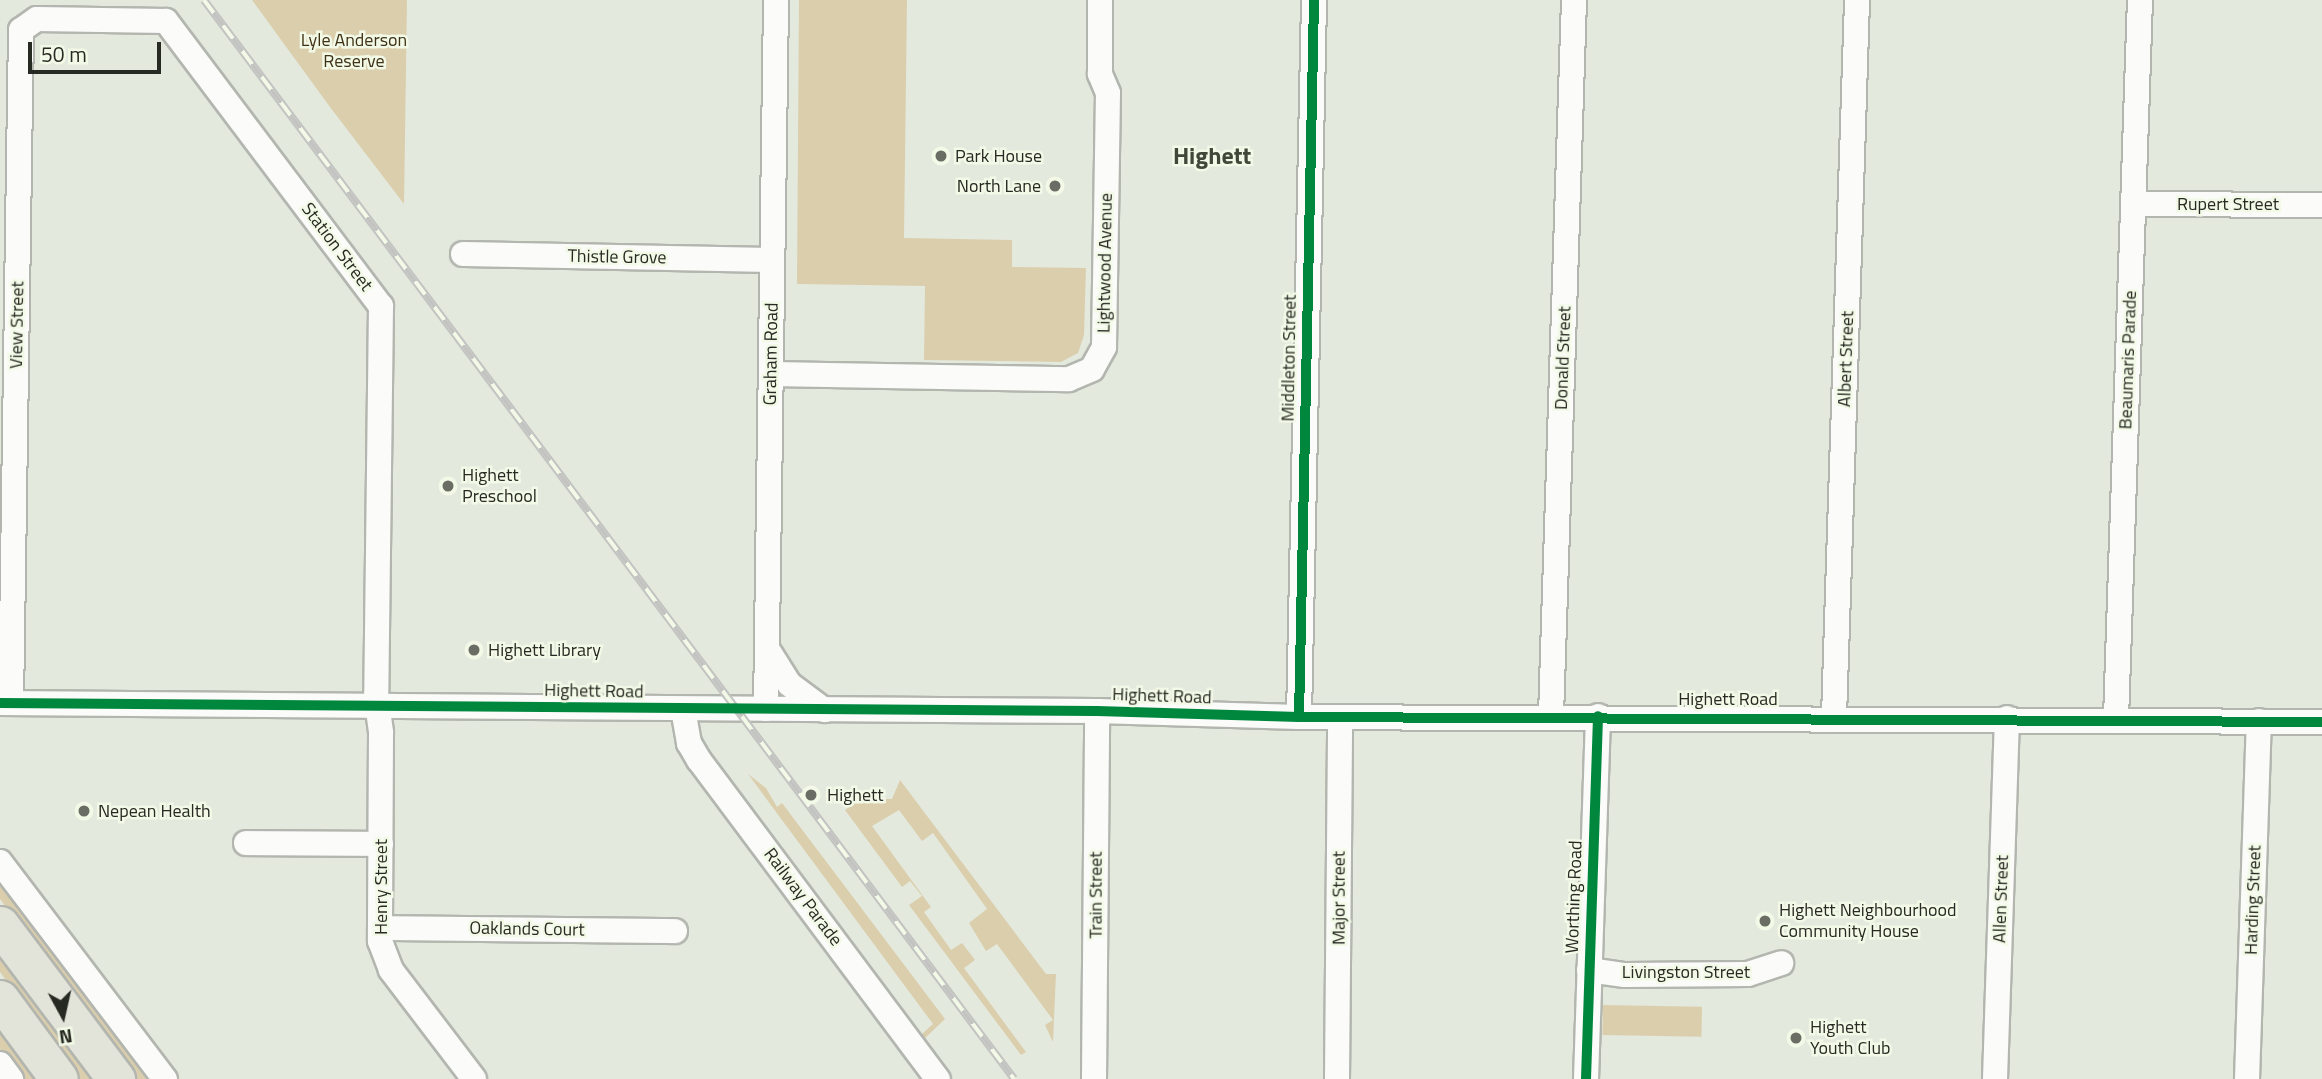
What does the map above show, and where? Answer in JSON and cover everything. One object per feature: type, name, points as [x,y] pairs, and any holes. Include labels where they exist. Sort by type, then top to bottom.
[{"type":"highway","points":[[0,925],[116,1079]]},
{"type":"highway","points":[[0,999],[60,1079]]},
{"type":"street","name":"Graham Road","points":[[766,709],[776,0]]},
{"type":"street","name":"Lightwood Avenue","points":[[771,374],[1069,379],[1092,369],[1104,346],[1108,93],[1100,74],[1100,0]]},
{"type":"street","name":"Middleton Street","points":[[1299,717],[1314,0]]},
{"type":"street","name":"Donald Street","points":[[1551,716],[1574,0]]},
{"type":"street","name":"Albert Street","points":[[1834,718],[1857,0]]},
{"type":"street","name":"Beaumaris Parade","points":[[2116,719],[2140,0]]},
{"type":"street","name":"Station Street","points":[[21,30],[37,19],[166,21],[381,306],[378,707]]},
{"type":"street","name":"View Street","points":[[6,703],[21,30]]},
{"type":"street","name":"Rupert Street","points":[[2133,204],[2322,205]]},
{"type":"street","name":"Thistle Grove","points":[[463,254],[772,260]]},
{"type":"street","points":[[767,649],[789,684],[824,710]]},
{"type":"street","name":"Highett Road","points":[[6,703],[1097,711],[1340,718],[1598,716],[2322,722]]},
{"type":"street","name":"Henry Street","points":[[378,707],[380,928],[387,962],[474,1079]]},
{"type":"street","name":"Railway Parade","points":[[683,709],[689,743],[699,760],[938,1079]]},
{"type":"street","name":"Train Street","points":[[1094,1079],[1097,711]]},
{"type":"street","name":"Worthing Road","points":[[1586,1079],[1598,716]]},
{"type":"street","name":"Major Street","points":[[1337,1079],[1340,718]]},
{"type":"street","name":"Allen Street","points":[[1995,1079],[2007,718]]},
{"type":"street","name":"Harding Street","points":[[2247,1079],[2259,721]]},
{"type":"street","points":[[246,843],[381,844]]},
{"type":"street","points":[[0,862],[165,1079]]},
{"type":"street","name":"Oaklands Court","points":[[380,928],[675,931]]},
{"type":"street","name":"Livingston Street","points":[[1589,970],[1625,975],[1748,974],[1781,963]]},
{"type":"street","points":[[0,1064],[11,1079]]},
{"type":"green space","name":"Lyle Anderson Reserve","points":[[252,0],[407,0],[404,204],[330,107]]},
{"type":"green space","points":[[799,0],[907,0],[904,238],[1012,240],[1012,267],[1086,268],[1084,335],[1078,353],[1061,362],[924,360],[925,286],[797,284]]},
{"type":"green space","points":[[748,774],[766,788],[777,807],[782,803],[945,1019],[924,1039],[922,1034],[933,1024]]},
{"type":"green space","points":[[900,780],[1046,974],[1056,974],[1053,1042],[1045,1025],[1053,1020],[997,944],[986,951],[969,923],[987,909],[933,833],[922,841],[899,810],[872,826],[931,907],[924,912],[951,950],[962,943],[975,960],[964,968],[1026,1052],[1021,1055],[909,905],[922,896],[910,881],[902,887],[845,810],[860,799],[892,799]]},
{"type":"green space","points":[[0,877],[154,1079],[136,1079],[0,899]]},
{"type":"green space","points":[[0,948],[99,1079],[77,1079],[0,972]]},
{"type":"green space","points":[[1603,1005],[1702,1007],[1701,1037],[1602,1035]]},
{"type":"green space","points":[[0,1025],[41,1079],[23,1079],[0,1049]]},
{"type":"railway","points":[[204,0],[1014,1079]]},
{"type":"cycle path","points":[[1299,717],[1314,0]]},
{"type":"cycle path","points":[[0,703],[1097,711],[1299,717],[2322,722]]},
{"type":"cycle path","points":[[1586,1079],[1598,716]]},
{"type":"place","name":"Park House","points":[[941,156]]},
{"type":"place","name":"North Lane","points":[[1055,186]]},
{"type":"place","name":"Highett Preschool","points":[[448,486]]},
{"type":"place","name":"Highett Library","points":[[474,650]]},
{"type":"place","name":"Highett","points":[[811,795]]},
{"type":"place","name":"Nepean Health","points":[[84,811]]},
{"type":"place","name":"Highett Neighbourhood Community House","points":[[1765,921]]},
{"type":"place","name":"Highett Youth Club","points":[[1796,1038]]},
{"type":"district","name":"Highett","points":[[1212,156]]}]
